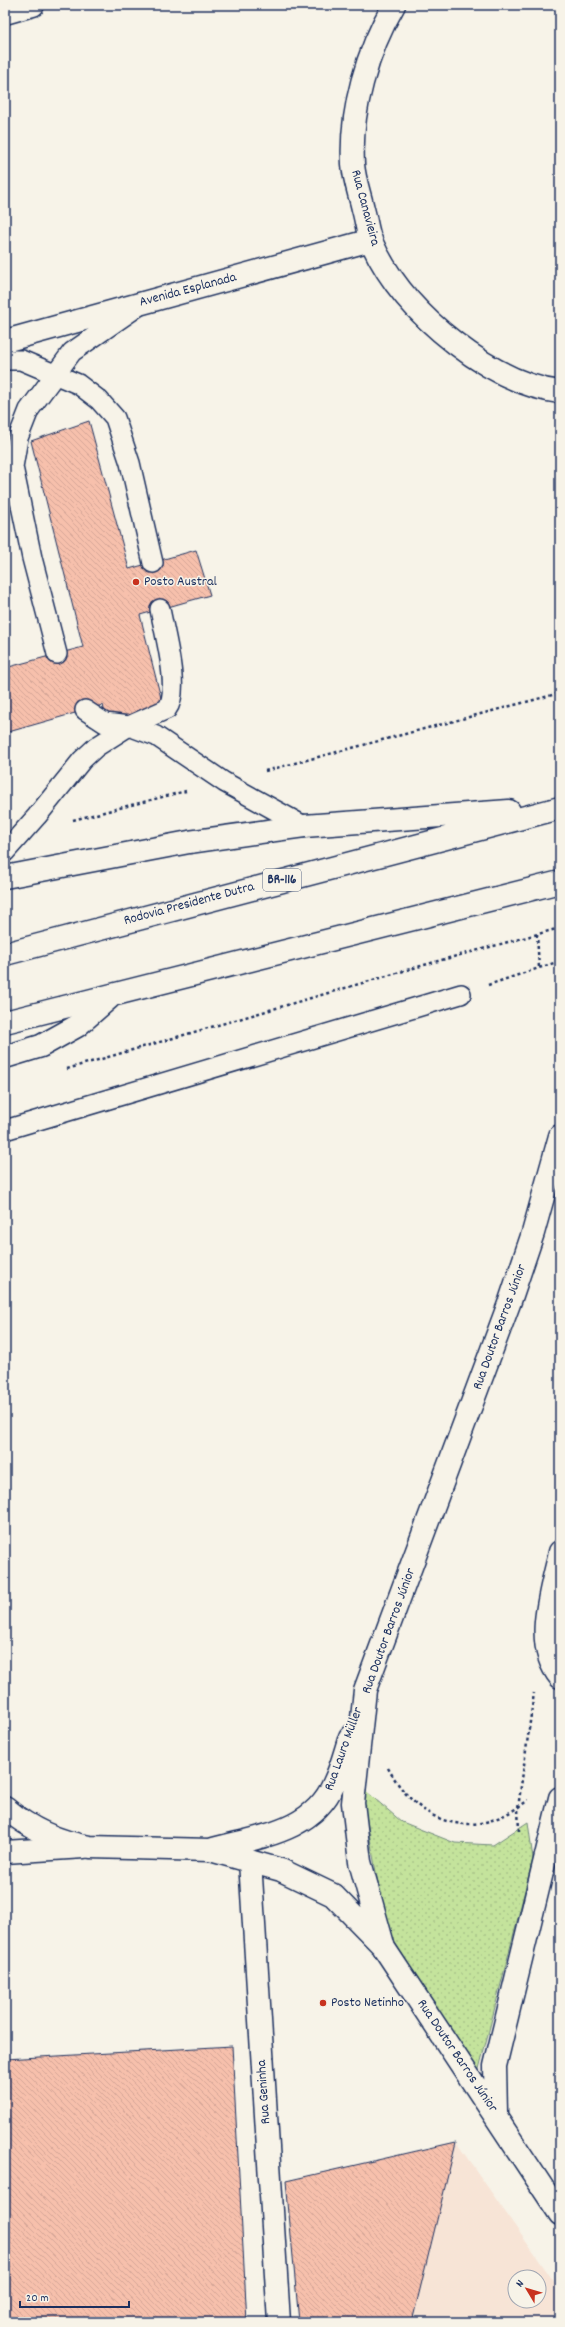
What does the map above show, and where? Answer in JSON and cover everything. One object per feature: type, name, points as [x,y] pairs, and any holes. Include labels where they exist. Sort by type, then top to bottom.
[{"type":"main road","points":[[5,13],[33,5]]},
{"type":"main road","name":"Rua Canavieira","points":[[394,5],[377,41],[361,86],[355,126],[353,165],[371,240],[383,264],[398,286],[425,318],[447,337],[501,374],[526,385],[560,392]]},
{"type":"main road","name":"Avenida Esplanada","points":[[5,341],[371,240]]},
{"type":"main road","points":[[5,877],[188,842],[304,826],[560,808]]},
{"type":"main road","name":"Rodovia Presidente Dutra","points":[[5,954],[560,808]]},
{"type":"main road","points":[[5,1022],[560,882]]},
{"type":"main road","points":[[5,1057],[41,1046],[77,1026],[111,996]]},
{"type":"main road","name":"Rua Doutor Barros Júnior","points":[[560,1136],[533,1233],[512,1293],[365,1690],[355,1774],[354,1815],[360,1862],[384,1948],[496,2115],[560,2214]]},
{"type":"main road","points":[[560,1552],[548,1607],[546,1629],[551,1663],[560,1677]]},
{"type":"main road","name":"Rua Lauro Müller","points":[[210,1850],[290,1828],[321,1804],[334,1783],[365,1690]]},
{"type":"main road","points":[[496,2115],[495,2066],[560,1798]]},
{"type":"main road","name":"Rua Lauro Müller","points":[[5,1808],[49,1836],[62,1842],[90,1847]]},
{"type":"main road","name":"Rua Lauro Müller","points":[[5,1852],[90,1847],[210,1850],[281,1870],[333,1895],[384,1948]]},
{"type":"main road","name":"Rua Geninha","points":[[250,1861],[279,2322]]},
{"type":"lane","points":[[57,654],[32,558],[13,467],[18,438],[29,410],[72,352],[145,302]]},
{"type":"lane","points":[[5,360],[21,360],[78,384],[99,400],[115,418],[130,463],[153,563]]},
{"type":"lane","points":[[5,852],[37,816],[82,760],[96,747],[129,726],[167,709],[171,704],[172,681],[160,609]]},
{"type":"lane","points":[[86,710],[105,723],[129,726],[156,736],[170,744],[224,782],[304,826]]},
{"type":"lane","points":[[5,1130],[460,994]]},
{"type":"path","points":[[69,821],[224,782],[560,693]]},
{"type":"path","points":[[66,1069],[560,928]]},
{"type":"path","points":[[537,934],[539,968]]},
{"type":"path","points":[[460,994],[560,961]]},
{"type":"path","points":[[385,1761],[394,1779],[420,1808],[436,1818],[450,1822],[475,1824],[487,1822],[518,1808],[531,1798]]},
{"type":"shaded area","points":[[456,2142],[545,2269],[507,2269],[507,2309],[547,2309],[547,2272],[560,2290],[560,2322],[412,2322]]},
{"type":"green space","points":[[361,1787],[402,1822],[455,1843],[493,1845],[528,1822],[533,1859],[478,2073],[386,1929]]},
{"type":"building","name":"Posto Austral","points":[[89,421],[129,569],[196,550],[210,595],[140,615],[163,706],[107,723],[103,705],[5,733],[5,668],[83,647],[31,441]]},
{"type":"building","points":[[232,2046],[247,2322],[5,2322],[5,2059]]},
{"type":"building","points":[[456,2142],[412,2322],[299,2322],[286,2181]]},
{"type":"place","name":"Posto Austral","points":[[136,582]]},
{"type":"place","name":"Posto Netinho","points":[[323,2003]]}]
